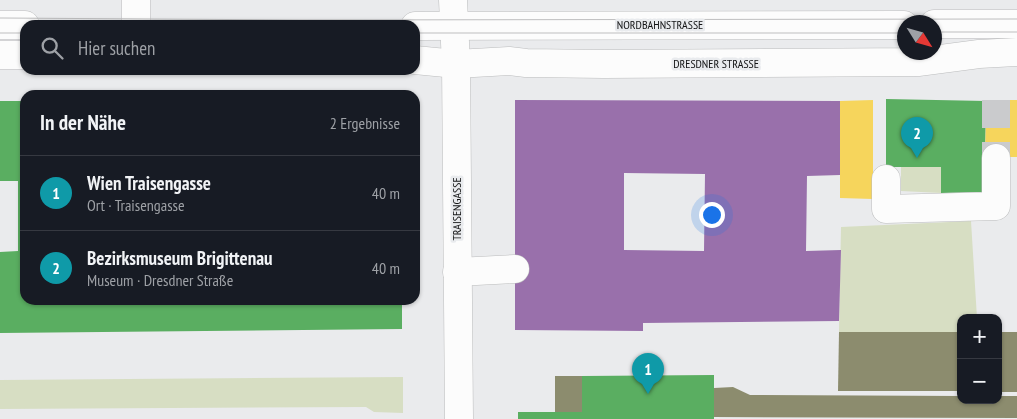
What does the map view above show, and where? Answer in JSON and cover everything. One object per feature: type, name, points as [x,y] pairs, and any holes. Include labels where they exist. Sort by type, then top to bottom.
[{"type":"main road","points":[[136,0],[136,20]]},
{"type":"main road","name":"NORDBAHNSTRASSE","points":[[420,24],[454,13],[897,25]]},
{"type":"main road","name":"TRAISENGASSE","points":[[454,13],[459,419]]},
{"type":"main road","points":[[942,23],[1006,16],[1008,52]]},
{"type":"main road","points":[[0,25],[20,25]]},
{"type":"main road","name":"DRESDNER STRASSE","points":[[420,60],[456,64],[509,61],[604,64],[918,62],[1008,52]]},
{"type":"main road","points":[[0,55],[20,55]]},
{"type":"main road","points":[[886,179],[886,210],[996,206],[996,158]]},
{"type":"main road","points":[[457,272],[515,269]]},
{"type":"green space","points":[[901,166],[941,167],[941,193],[901,191]]},
{"type":"green space","points":[[971,221],[977,314],[957,314],[957,332],[839,332],[841,227]]},
{"type":"green space","points":[[403,377],[403,413],[374,412],[366,407],[0,409],[0,380]]},
{"type":"building: Wohnen","points":[[873,100],[873,199],[840,198],[840,101]]},
{"type":"building: Wohnen","points":[[1017,100],[1017,157],[985,157],[986,101]]},
{"type":"building: Büros","points":[[515,100],[840,101],[840,175],[807,176],[806,251],[841,250],[839,321],[643,323],[643,331],[515,330]],"holes":[[[624,173],[705,174],[704,251],[624,250]]]},
{"type":"building: Öffentlich","points":[[886,99],[986,101],[984,192],[941,193],[941,167],[886,167]]},
{"type":"building: Öffentlich","points":[[0,101],[20,101],[20,305],[402,305],[402,329],[0,333],[0,252],[18,251],[18,181],[0,181]]},
{"type":"building: Öffentlich","points":[[714,375],[714,419],[518,419],[518,412],[582,412],[582,376]]},
{"type":"building: Industrie","points":[[839,332],[957,332],[957,391],[838,391]]},
{"type":"building: Industrie","points":[[1002,332],[1017,332],[1017,392],[1002,392]]},
{"type":"building: Industrie","points":[[555,376],[582,376],[582,412],[555,412]]},
{"type":"building: Industrie","points":[[733,387],[750,395],[957,396],[957,404],[1002,404],[1002,396],[1017,396],[1017,418],[714,417],[714,388]]},
{"type":"tunnel","points":[[996,100],[996,158]]},
{"type":"tram line","points":[[0,18],[300,20],[1017,19]]},
{"type":"tram line","points":[[942,32],[1017,32]]},
{"type":"tram line","points":[[0,33],[20,33]]},
{"type":"tram line","points":[[420,33],[897,33]]},
{"type":"place","name":"Bezirksmuseum Brigittenau","points":[[917,158]]},
{"type":"place","name":"Wien Traisengasse","points":[[648,394]]}]
